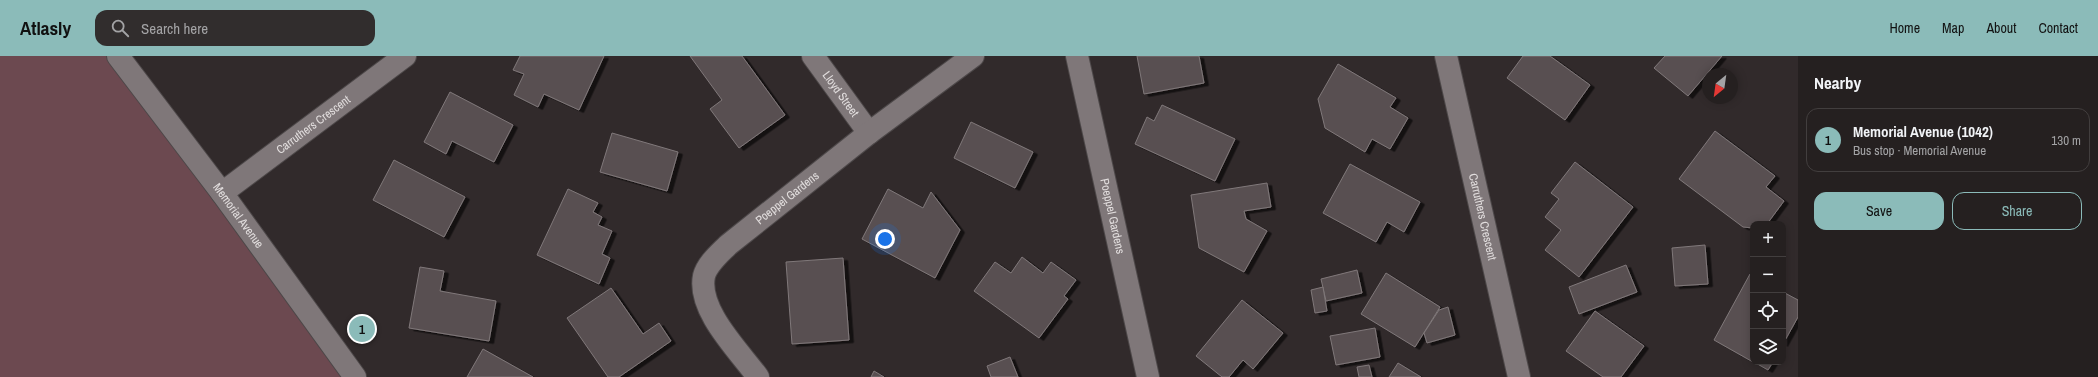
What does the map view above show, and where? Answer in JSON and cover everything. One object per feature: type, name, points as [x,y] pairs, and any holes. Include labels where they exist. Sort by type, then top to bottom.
[{"type":"street","name":"Memorial Avenue","points":[[118,56],[222,194],[355,377]]},
{"type":"street","name":"Carruthers Crescent","points":[[222,194],[405,56]]},
{"type":"street","name":"Lloyd Street","points":[[813,56],[869,133]]},
{"type":"street","name":"Poeppel Gardens","points":[[758,377],[709,311],[704,293],[704,276],[712,260],[728,245],[869,133],[973,56]]},
{"type":"street","name":"Poeppel Gardens","points":[[1077,56],[1148,377]]},
{"type":"street","name":"Carruthers Crescent","points":[[1446,56],[1519,377]]},
{"type":"shaded area","points":[[0,56],[118,56],[355,377],[0,377]]},
{"type":"building","points":[[520,56],[604,56],[579,110],[544,94],[538,107],[514,95],[524,74],[513,70]]},
{"type":"building","points":[[690,56],[742,56],[785,115],[739,148],[710,109],[722,100]]},
{"type":"building","points":[[1137,56],[1199,56],[1204,83],[1144,94]]},
{"type":"building","points":[[1523,56],[1550,56],[1590,85],[1565,120],[1507,78]]},
{"type":"building","points":[[1665,56],[1722,56],[1712,68],[1702,68],[1702,80],[1688,96],[1654,68]]},
{"type":"building","points":[[1338,64],[1396,98],[1390,107],[1408,118],[1390,149],[1372,139],[1365,152],[1325,128],[1318,99]]},
{"type":"building","points":[[450,92],[513,125],[494,162],[452,141],[446,154],[424,142]]},
{"type":"building","points":[[1162,105],[1235,139],[1215,181],[1135,144],[1147,117],[1154,121]]},
{"type":"building","points":[[971,122],[1033,152],[1015,188],[954,158]]},
{"type":"building","points":[[1715,131],[1775,176],[1766,187],[1784,201],[1769,221],[1750,221],[1750,228],[1743,227],[1679,179]]},
{"type":"building","points":[[612,133],[678,152],[667,191],[600,172]]},
{"type":"building","points":[[394,160],[465,197],[444,237],[373,200]]},
{"type":"building","points":[[1575,162],[1633,207],[1579,277],[1545,250],[1561,230],[1545,217],[1559,199],[1551,193]]},
{"type":"building","points":[[1350,164],[1420,202],[1404,232],[1387,222],[1376,242],[1323,213]]},
{"type":"building","points":[[1267,183],[1271,207],[1244,211],[1246,219],[1267,231],[1244,272],[1199,248],[1191,195]]},
{"type":"building","points":[[568,189],[598,203],[593,212],[602,217],[598,225],[612,231],[602,254],[610,258],[599,284],[537,255]]},
{"type":"building","points":[[888,189],[923,208],[931,192],[960,230],[935,278],[862,239]]},
{"type":"building","points":[[1705,245],[1708,284],[1675,286],[1672,248]]},
{"type":"building","points":[[1022,257],[1043,273],[1051,262],[1076,280],[1064,296],[1068,299],[1039,338],[974,291],[995,262],[1011,273]]},
{"type":"building","points":[[843,258],[849,340],[792,344],[786,262]]},
{"type":"building","points":[[1626,265],[1637,292],[1579,314],[1569,287]]},
{"type":"building","points":[[420,267],[444,271],[440,291],[496,301],[489,341],[409,328]]},
{"type":"building","points":[[1357,270],[1362,293],[1326,301],[1321,279]]},
{"type":"building","points":[[1386,273],[1440,307],[1415,347],[1361,314]]},
{"type":"building","points":[[1750,274],[1750,360],[1714,340]]},
{"type":"building","points":[[1323,287],[1327,311],[1315,313],[1311,290]]},
{"type":"building","points":[[611,288],[643,334],[659,323],[671,341],[619,377],[608,377],[567,318]]},
{"type":"building","points":[[1786,294],[1798,300],[1798,317],[1786,339]]},
{"type":"building","points":[[1242,300],[1283,333],[1253,369],[1243,360],[1229,377],[1222,377],[1196,356]]},
{"type":"building","points":[[1448,307],[1455,335],[1427,343],[1424,333],[1439,310]]},
{"type":"building","points":[[1595,311],[1644,346],[1621,377],[1603,377],[1566,351]]},
{"type":"building","points":[[1375,328],[1380,357],[1336,365],[1330,336]]},
{"type":"building","points":[[483,349],[533,377],[467,377]]},
{"type":"building","points":[[1010,357],[1018,377],[991,377],[987,366]]},
{"type":"building","points":[[1398,363],[1421,377],[1389,377]]},
{"type":"building","points":[[1369,365],[1372,377],[1359,377],[1357,367]]},
{"type":"building","points":[[1759,365],[1771,365],[1768,370]]},
{"type":"building","points":[[874,371],[884,377],[871,377]]},
{"type":"place","name":"Memorial Avenue (1042)","points":[[362,329]]}]
